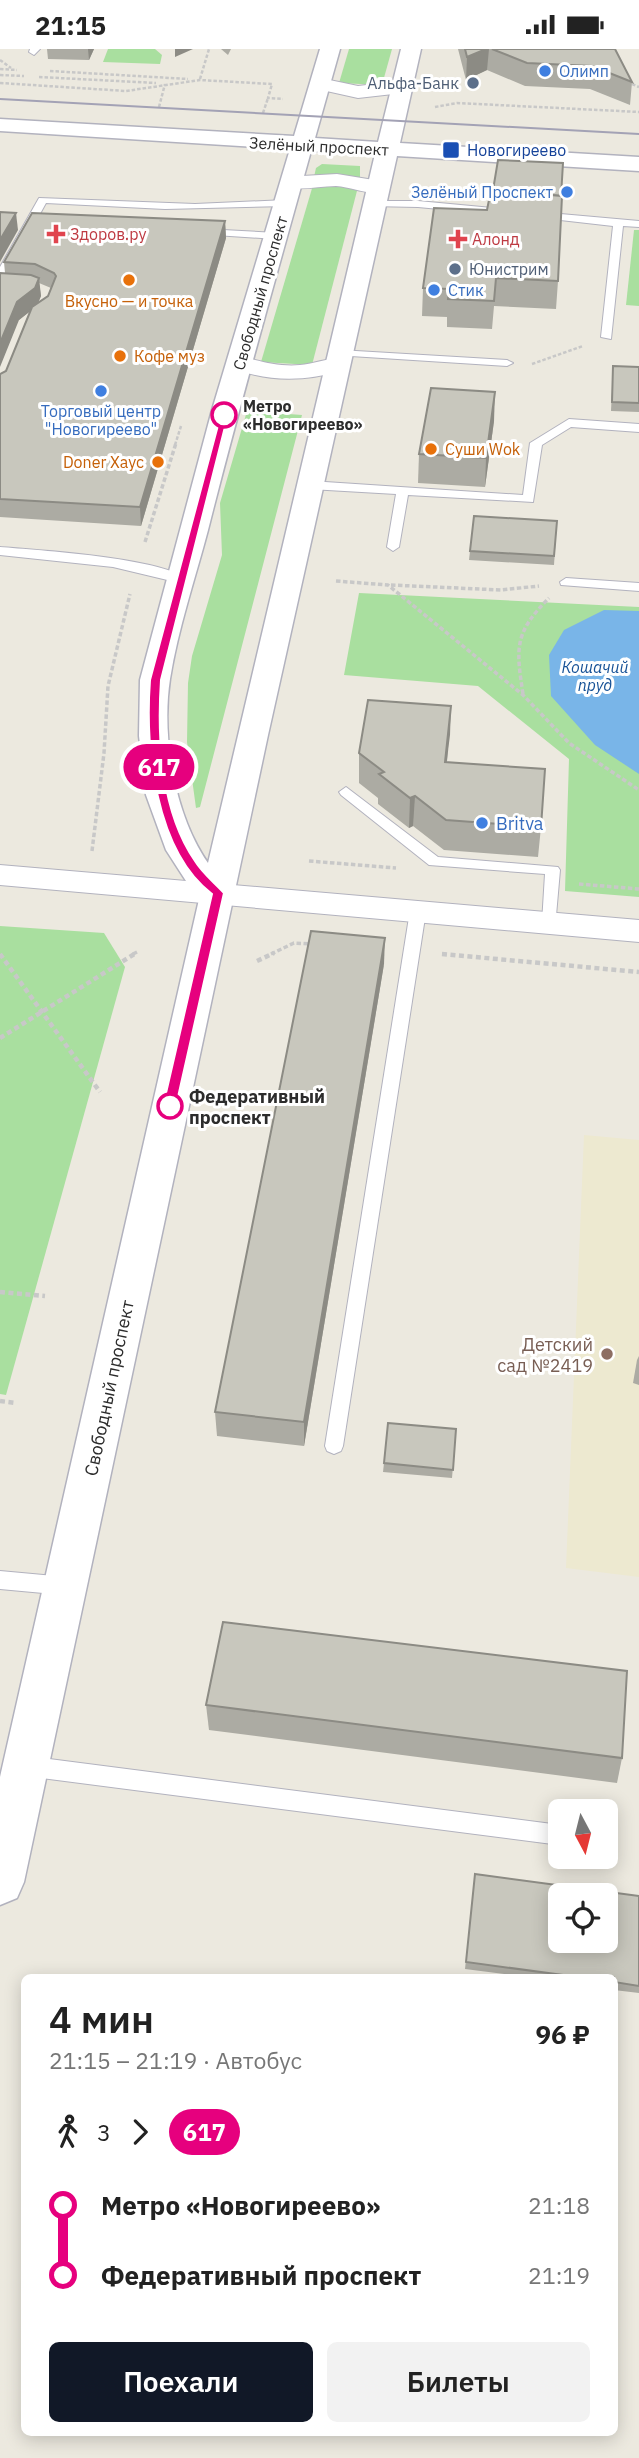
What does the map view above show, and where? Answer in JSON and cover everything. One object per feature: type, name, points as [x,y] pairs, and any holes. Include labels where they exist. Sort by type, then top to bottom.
[{"type":"main road","name":"Свободный проспект","points":[[218,893],[205,883],[188,860],[175,834],[162,792],[155,744],[155,680],[239,363],[330,49]]},
{"type":"main road","name":"Свободный проспект","points":[[0,1882],[218,893],[411,49]]},
{"type":"main road","name":"Зелёный проспект","points":[[0,112],[305,139]]},
{"type":"main road","name":"Зелёный проспект","points":[[0,124],[388,144],[639,164]]},
{"type":"main road","name":"Зелёный проспект","points":[[388,144],[639,151]]},
{"type":"street","points":[[320,84],[358,92],[402,87]]},
{"type":"street","points":[[290,193],[337,180],[376,196]]},
{"type":"street","points":[[239,363],[261,371],[287,374],[314,372],[338,359]]},
{"type":"street","points":[[0,875],[639,931]]},
{"type":"lane","points":[[0,277],[43,201],[221,208],[290,193]]},
{"type":"lane","points":[[376,196],[418,204],[511,213]]},
{"type":"lane","points":[[525,214],[639,224]]},
{"type":"lane","points":[[33,220],[46,221]]},
{"type":"lane","points":[[607,337],[618,223]]},
{"type":"lane","points":[[186,230],[276,236]]},
{"type":"lane","points":[[338,359],[507,363]]},
{"type":"lane","points":[[310,485],[530,499],[537,443],[569,423],[639,428]]},
{"type":"lane","points":[[393,547],[403,491]]},
{"type":"lane","points":[[0,551],[103,559],[138,565],[180,579]]},
{"type":"lane","points":[[566,582],[639,587]]},
{"type":"lane","points":[[346,792],[434,862],[553,870],[550,923]]},
{"type":"lane","points":[[334,1446],[418,911]]},
{"type":"lane","points":[[0,1580],[65,1586]]},
{"type":"lane","points":[[26,1766],[548,1833]]},
{"type":"path","points":[[200,80],[208,49]]},
{"type":"path","points":[[0,61],[13,69]]},
{"type":"path","points":[[0,69],[25,70]]},
{"type":"path","points":[[46,71],[272,83],[268,98],[290,99]]},
{"type":"path","points":[[68,79],[167,84]]},
{"type":"path","points":[[0,83],[126,91],[200,80]]},
{"type":"path","points":[[627,82],[639,87]]},
{"type":"path","points":[[157,113],[167,84]]},
{"type":"path","points":[[435,107],[457,103],[639,112]]},
{"type":"path","points":[[335,581],[501,590],[566,582]]},
{"type":"path","points":[[523,695],[517,654],[528,618],[566,582]]},
{"type":"path","points":[[388,585],[523,695],[569,743],[639,790]]},
{"type":"path","points":[[257,961],[294,943],[320,945]]},
{"type":"path","points":[[411,951],[639,972]]},
{"type":"path","points":[[0,1038],[138,952]]},
{"type":"path","points":[[0,954],[100,1092]]},
{"type":"path","points":[[0,1292],[45,1296]]},
{"type":"path","points":[[0,1402],[16,1403]]},
{"type":"shaded area","name":"Детский сад №2419","points":[[584,1135],[639,1140],[639,1577],[566,1568]]},
{"type":"green space","points":[[108,49],[155,49],[162,55],[160,64],[103,62]]},
{"type":"green space","points":[[349,49],[392,49],[382,85],[339,83]]},
{"type":"green space","points":[[322,164],[360,166],[360,179],[314,177],[316,168]]},
{"type":"green space","points":[[313,185],[358,187],[312,365],[261,362]]},
{"type":"green space","points":[[634,230],[639,230],[639,306],[626,305]]},
{"type":"green space","points":[[247,411],[302,415],[200,807],[196,808],[187,742],[188,683],[192,656],[222,555],[220,503]]},
{"type":"green space","points":[[359,593],[639,607],[639,897],[565,891],[569,759],[478,686],[344,675]]},
{"type":"green space","points":[[0,926],[104,933],[125,967],[6,1395],[0,1394]]},
{"type":"water","name":"Кошачий пруд","points":[[604,610],[639,611],[639,774],[595,745],[551,696],[549,655],[564,630]]},
{"type":"building","points":[[465,49],[486,49],[467,57]]},
{"type":"building","points":[[492,49],[615,49],[632,82],[592,66],[527,63]]},
{"type":"building","points":[[498,160],[563,163],[561,196],[493,190]]},
{"type":"building","points":[[491,190],[562,196],[558,281],[496,278],[494,301],[448,299],[449,289],[423,288],[434,208],[487,210]]},
{"type":"building","points":[[0,212],[16,213],[0,240]]},
{"type":"building","name":"Торговый центр \"Новогиреево\"","points":[[32,213],[225,221],[140,507],[0,499],[0,374],[6,371],[32,307],[48,296],[56,276],[35,264],[4,262]]},
{"type":"building","points":[[0,273],[39,278],[35,288],[17,302],[0,343]]},
{"type":"building","points":[[613,366],[639,367],[639,403],[612,402]]},
{"type":"building","points":[[431,388],[495,392],[486,458],[419,454]]},
{"type":"building","points":[[474,516],[557,521],[554,556],[470,551]]},
{"type":"building","points":[[368,700],[451,706],[445,762],[545,769],[541,827],[446,820],[415,796],[410,798],[379,774],[384,772],[359,753]]},
{"type":"building","points":[[311,931],[385,938],[304,1422],[215,1412]]},
{"type":"building","points":[[388,1423],[456,1429],[453,1470],[384,1463]]},
{"type":"building","points":[[223,1622],[627,1671],[622,1758],[206,1705]]},
{"type":"building","points":[[475,1874],[548,1884],[548,1953],[618,1953],[618,1893],[639,1896],[639,1986],[618,1983],[618,1974],[556,1974],[466,1962]]},
{"type":"tram line","points":[[0,99],[639,134]]},
{"type":"bus line","name":"617","points":[[170,1106],[218,893],[205,883],[188,860],[175,834],[162,792],[155,744],[155,680],[224,415]]},
{"type":"place","name":"Олимп","points":[[545,71]]},
{"type":"place","name":"Альфа-Банк","points":[[473,83]]},
{"type":"place","name":"Новогиреево","points":[[451,150]]},
{"type":"place","name":"Зелёный Проспект","points":[[567,192]]},
{"type":"place","name":"Здоров.ру","points":[[56,234]]},
{"type":"place","name":"Алонд","points":[[458,239]]},
{"type":"place","name":"Юнистрим","points":[[455,269]]},
{"type":"place","name":"Вкусно — и точка","points":[[129,280]]},
{"type":"place","name":"Стик","points":[[434,290]]},
{"type":"place","name":"Кофе муз","points":[[120,356]]},
{"type":"place","name":"Торговый центр \"Новогиреево\"","points":[[101,391]]},
{"type":"place","name":"Метро «Новогиреево»","points":[[224,415]]},
{"type":"place","name":"Суши Wok","points":[[431,449]]},
{"type":"place","name":"Doner Хаус","points":[[158,462]]},
{"type":"place","name":"Britva","points":[[482,823]]},
{"type":"place","name":"Федеративный проспект","points":[[170,1106]]},
{"type":"place","name":"Детский сад №2419","points":[[607,1354]]}]
